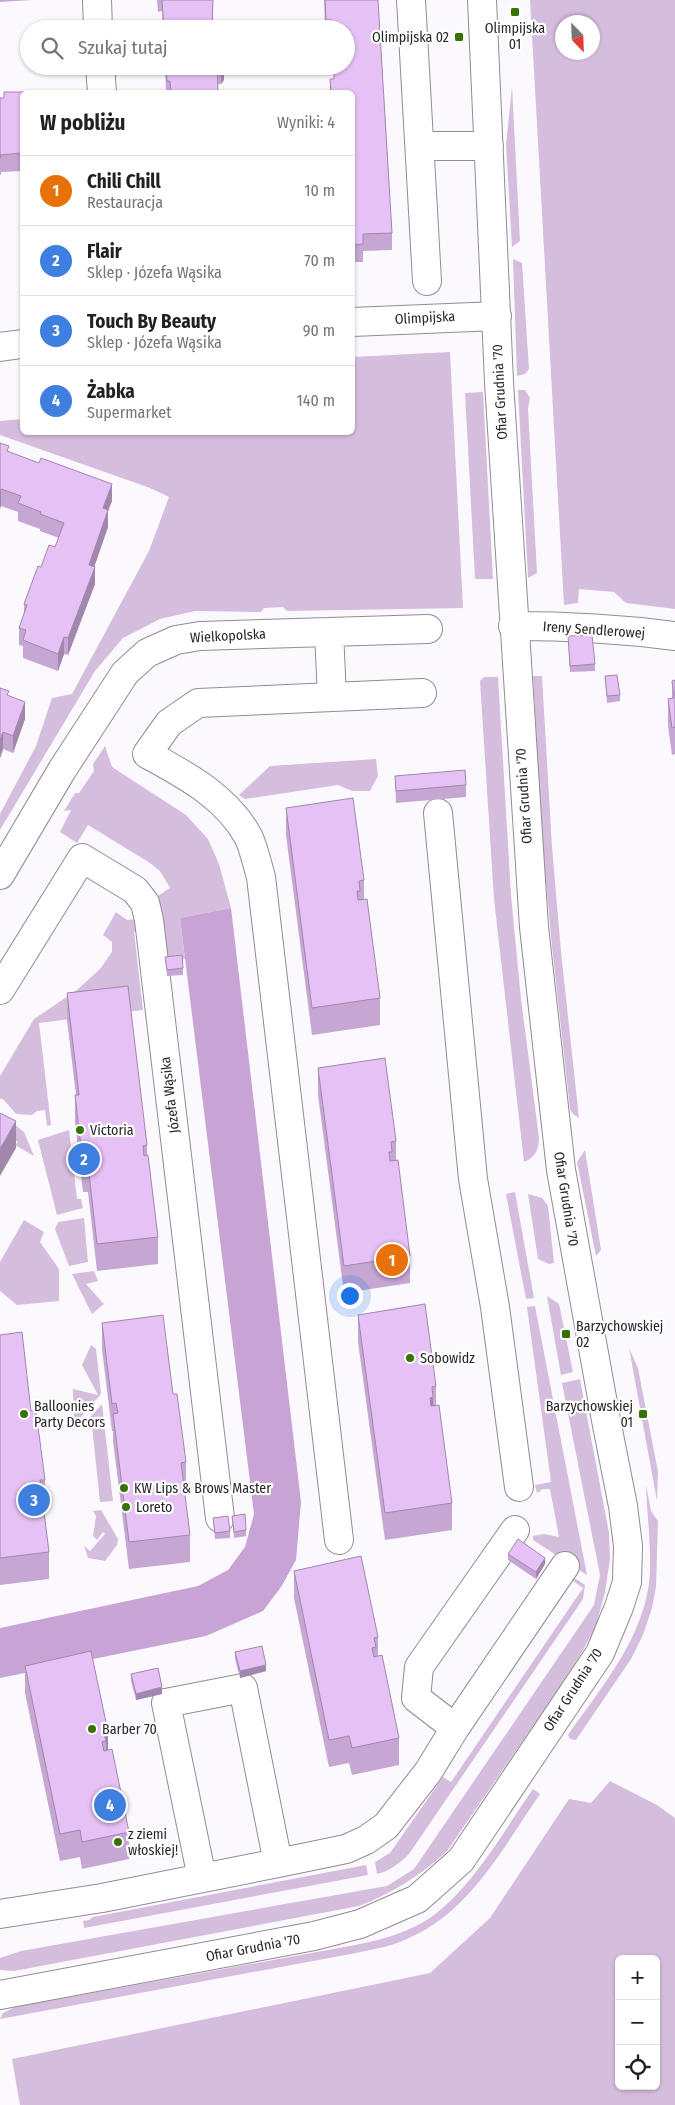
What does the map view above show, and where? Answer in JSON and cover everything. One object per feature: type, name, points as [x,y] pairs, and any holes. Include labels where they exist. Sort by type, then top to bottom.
[{"type":"street","points":[[97,0],[98,20]]},
{"type":"street","points":[[411,0],[427,281]]},
{"type":"street","name":"Ofiar Grudnia '70","points":[[0,1995],[314,1936],[360,1924],[417,1898],[461,1860],[600,1653],[627,1582],[628,1546],[623,1506],[579,1275],[557,1139],[534,927],[513,626],[482,0]]},
{"type":"street","points":[[101,75],[102,90]]},
{"type":"street","points":[[420,146],[489,146]]},
{"type":"street","name":"Olimpijska","points":[[355,322],[497,316]]},
{"type":"street","points":[[0,347],[20,344]]},
{"type":"street","name":"Ireny Sendlerowej","points":[[513,626],[614,630],[675,636]]},
{"type":"street","name":"Wielkopolska","points":[[0,875],[62,770],[125,673],[147,653],[176,640],[200,636],[428,629]]},
{"type":"street","points":[[330,632],[332,697]]},
{"type":"street","points":[[339,1540],[261,877],[249,838],[232,811],[195,781],[147,754],[169,722],[198,703],[422,693]]},
{"type":"street","points":[[438,813],[473,1179],[495,1307],[519,1487]]},
{"type":"street","name":"Józefa Wąsika","points":[[0,990],[82,858],[134,890],[145,903],[149,920],[220,1518]]},
{"type":"street","points":[[455,1728],[416,1698],[419,1667],[515,1530]]},
{"type":"street","points":[[0,1914],[102,1898],[278,1863],[346,1849],[366,1840],[386,1826],[428,1772],[455,1728],[565,1566]]},
{"type":"street","points":[[202,1878],[166,1704],[243,1688],[278,1863]]},
{"type":"shaded area","points":[[530,0],[675,0],[675,609],[626,603],[614,592],[579,589],[578,603],[564,605]]},
{"type":"shaded area","points":[[512,87],[520,241],[512,247],[506,145]]},
{"type":"shaded area","points":[[513,259],[522,263],[529,369],[525,374],[517,376]]},
{"type":"shaded area","points":[[450,352],[463,608],[287,611],[283,607],[264,608],[261,612],[195,611],[160,619],[123,638],[95,671],[0,830],[0,814],[36,746],[52,698],[72,694],[149,551],[169,497],[150,488],[0,435],[0,421],[20,419],[20,435],[355,435],[355,357]]},
{"type":"shaded area","points":[[518,390],[525,390],[530,398],[528,409],[537,573],[528,578]]},
{"type":"shaded area","points":[[483,392],[493,579],[475,579],[465,393]]},
{"type":"shaded area","points":[[533,676],[542,676],[552,847],[579,1118],[570,1109],[552,947],[542,839]]},
{"type":"shaded area","points":[[484,677],[498,677],[511,895],[521,999],[539,1138],[536,1153],[524,1162],[494,899],[480,681]]},
{"type":"shaded area","points":[[105,746],[112,767],[186,815],[208,839],[219,864],[231,908],[180,918],[185,959],[164,961],[153,899],[170,888],[160,871],[88,825],[77,843],[60,832],[71,810],[64,811],[75,793],[79,793],[94,771],[93,764]]},
{"type":"shaded area","points":[[376,759],[378,776],[370,791],[352,791],[338,785],[245,799],[239,795],[270,766]]},
{"type":"shaded area","points":[[231,908],[301,1502],[296,1560],[281,1587],[263,1611],[206,1636],[0,1678],[0,1628],[198,1586],[228,1570],[245,1547],[254,1514],[180,918]]},
{"type":"shaded area","points":[[116,912],[127,920],[136,919],[138,931],[134,932],[143,1010],[39,1023],[51,1125],[47,1126],[45,1110],[37,1111],[32,1115],[16,1114],[3,1099],[0,1099],[0,1076],[34,1019],[77,990],[100,969],[112,952],[112,942],[103,935]]},
{"type":"shaded area","points":[[14,1124],[24,1132],[34,1156],[15,1145],[18,1142],[0,1132]]},
{"type":"shaded area","points":[[69,1130],[77,1199],[81,1199],[83,1208],[57,1215],[38,1140]]},
{"type":"shaded area","points":[[585,1150],[601,1250],[596,1256],[577,1162]]},
{"type":"shaded area","points":[[515,1192],[534,1298],[526,1299],[506,1194]]},
{"type":"shaded area","points":[[528,1194],[542,1198],[548,1206],[554,1263],[549,1264],[538,1259]]},
{"type":"shaded area","points":[[84,1218],[88,1262],[69,1266],[55,1229],[58,1222]]},
{"type":"shaded area","points":[[24,1220],[44,1232],[40,1242],[59,1269],[59,1301],[17,1305],[0,1291],[0,1262]]},
{"type":"shaded area","points":[[94,1271],[98,1281],[86,1284],[104,1304],[92,1314],[72,1274]]},
{"type":"shaded area","points":[[547,1296],[559,1304],[573,1372],[561,1375]]},
{"type":"shaded area","points":[[535,1306],[587,1575],[533,1540],[533,1536],[544,1534],[559,1537],[550,1489],[543,1489],[537,1493],[535,1485],[551,1482],[527,1307]]},
{"type":"shaded area","points":[[91,1345],[96,1349],[101,1394],[74,1425],[73,1389],[98,1395],[82,1365]]},
{"type":"shaded area","points":[[629,1348],[638,1368],[658,1472],[657,1501]]},
{"type":"shaded area","points":[[580,1379],[609,1533],[610,1559],[605,1592],[596,1626],[581,1654],[557,1691],[447,1851],[406,1883],[359,1906],[14,1971],[0,1970],[0,1958],[21,1951],[387,1886],[414,1869],[594,1605],[600,1575],[562,1383]]},
{"type":"shaded area","points":[[102,1404],[113,1501],[100,1502],[91,1416]]},
{"type":"shaded area","points":[[646,1485],[651,1511],[658,1521],[656,1587],[652,1608],[643,1635],[631,1659],[576,1740],[570,1739],[568,1735],[608,1679],[631,1639],[647,1596],[650,1573]]},
{"type":"shaded area","points":[[101,1510],[118,1539],[117,1545],[105,1561],[88,1558],[84,1546],[90,1551],[105,1534],[103,1532],[97,1540],[93,1536],[96,1516],[93,1511]]},
{"type":"shaded area","points":[[565,1572],[585,1585],[583,1599],[409,1854],[386,1871],[377,1874],[375,1862],[390,1853],[443,1777],[451,1782],[583,1588],[562,1573]]},
{"type":"shaded area","points":[[610,1781],[657,1805],[675,1818],[675,2105],[20,2105],[12,2059],[430,1973],[490,1918],[569,1799],[591,1803]]},
{"type":"shaded area","points":[[533,1789],[540,1794],[499,1855],[469,1894],[432,1925],[405,1940],[356,1953],[0,2019],[3,2013],[15,2007],[355,1945],[403,1932],[430,1918],[460,1891],[474,1875]]},
{"type":"shaded area","points":[[366,1865],[368,1875],[84,1928],[83,1921],[93,1917]]},
{"type":"building","points":[[162,0],[213,0],[212,20],[163,20]]},
{"type":"building","points":[[325,0],[378,0],[392,233],[363,234],[363,244],[355,245],[355,90],[331,90],[330,79],[334,79],[334,75],[355,75],[355,20],[326,20]]},
{"type":"building","points":[[167,75],[217,75],[218,90],[171,90],[170,81],[167,81]]},
{"type":"building","points":[[4,92],[20,92],[20,153],[0,155],[0,98],[4,98]]},
{"type":"building","points":[[0,443],[9,446],[7,451],[39,463],[41,458],[112,484],[103,508],[108,510],[89,565],[95,567],[68,638],[64,637],[58,654],[23,640],[26,630],[19,628],[27,605],[24,604],[38,566],[41,567],[49,545],[55,547],[64,523],[18,503],[21,496],[1,489],[0,492]]},
{"type":"building","points":[[592,635],[595,664],[570,666],[568,636]]},
{"type":"building","points":[[617,675],[620,695],[607,696],[605,676]]},
{"type":"building","points":[[675,680],[675,727],[672,728],[668,699],[674,698],[672,681]]},
{"type":"building","points":[[0,688],[9,691],[7,695],[25,702],[13,736],[3,732],[0,740]]},
{"type":"building","points":[[465,770],[466,785],[396,791],[395,776]]},
{"type":"building","points":[[353,798],[364,880],[359,881],[360,891],[357,891],[358,900],[367,899],[380,998],[312,1008],[286,808]]},
{"type":"building","points":[[182,955],[183,968],[167,970],[165,957]]},
{"type":"building","points":[[128,986],[147,1145],[143,1146],[144,1156],[148,1155],[158,1237],[97,1244],[88,1165],[83,1165],[75,1095],[79,1095],[67,993]]},
{"type":"building","points":[[385,1058],[396,1141],[391,1142],[392,1152],[389,1152],[390,1161],[398,1160],[410,1256],[344,1266],[318,1068]]},
{"type":"building","points":[[0,1113],[16,1121],[0,1149]]},
{"type":"building","points":[[425,1304],[436,1386],[432,1387],[433,1397],[430,1398],[431,1406],[439,1405],[452,1503],[385,1513],[358,1315]]},
{"type":"building","points":[[163,1315],[173,1394],[177,1394],[186,1462],[181,1463],[190,1535],[129,1542],[113,1414],[118,1413],[116,1403],[112,1404],[102,1323]]},
{"type":"building","points":[[22,1332],[31,1411],[36,1411],[45,1480],[40,1480],[49,1552],[0,1558],[0,1335]]},
{"type":"building","points":[[245,1514],[246,1530],[234,1532],[232,1516]]},
{"type":"building","points":[[228,1516],[230,1531],[215,1533],[213,1518]]},
{"type":"building","points":[[518,1539],[545,1558],[536,1572],[508,1554]]},
{"type":"building","points":[[361,1556],[378,1637],[374,1638],[376,1647],[372,1648],[374,1657],[382,1655],[399,1738],[352,1748],[349,1736],[329,1740],[294,1571]]},
{"type":"building","points":[[262,1646],[266,1665],[240,1671],[235,1652]]},
{"type":"building","points":[[91,1651],[108,1732],[104,1733],[106,1741],[102,1742],[104,1751],[112,1749],[129,1832],[82,1842],[80,1830],[60,1834],[25,1666]]},
{"type":"building","points":[[158,1668],[162,1687],[136,1694],[131,1674]]},
{"type":"place","name":"Olimpijska 01","points":[[515,12]]},
{"type":"place","name":"Olimpijska 02","points":[[459,37]]},
{"type":"place","name":"Victoria","points":[[80,1130]]},
{"type":"place","name":"Flair","points":[[84,1159]]},
{"type":"place","name":"Chili Chill","points":[[392,1260]]},
{"type":"place","name":"Barzychowskiej 02","points":[[566,1334]]},
{"type":"place","name":"Sobowidz","points":[[410,1358]]},
{"type":"place","name":"Balloonies Party Decors","points":[[24,1414]]},
{"type":"place","name":"Barzychowskiej 01","points":[[643,1414]]},
{"type":"place","name":"KW Lips & Brows Master","points":[[124,1488]]},
{"type":"place","name":"Touch By Beauty","points":[[34,1500]]},
{"type":"place","name":"Loreto","points":[[126,1507]]},
{"type":"place","name":"Barber 70","points":[[92,1729]]},
{"type":"place","name":"Żabka","points":[[110,1805]]},
{"type":"place","name":"z ziemi włoskiej!","points":[[118,1842]]}]
